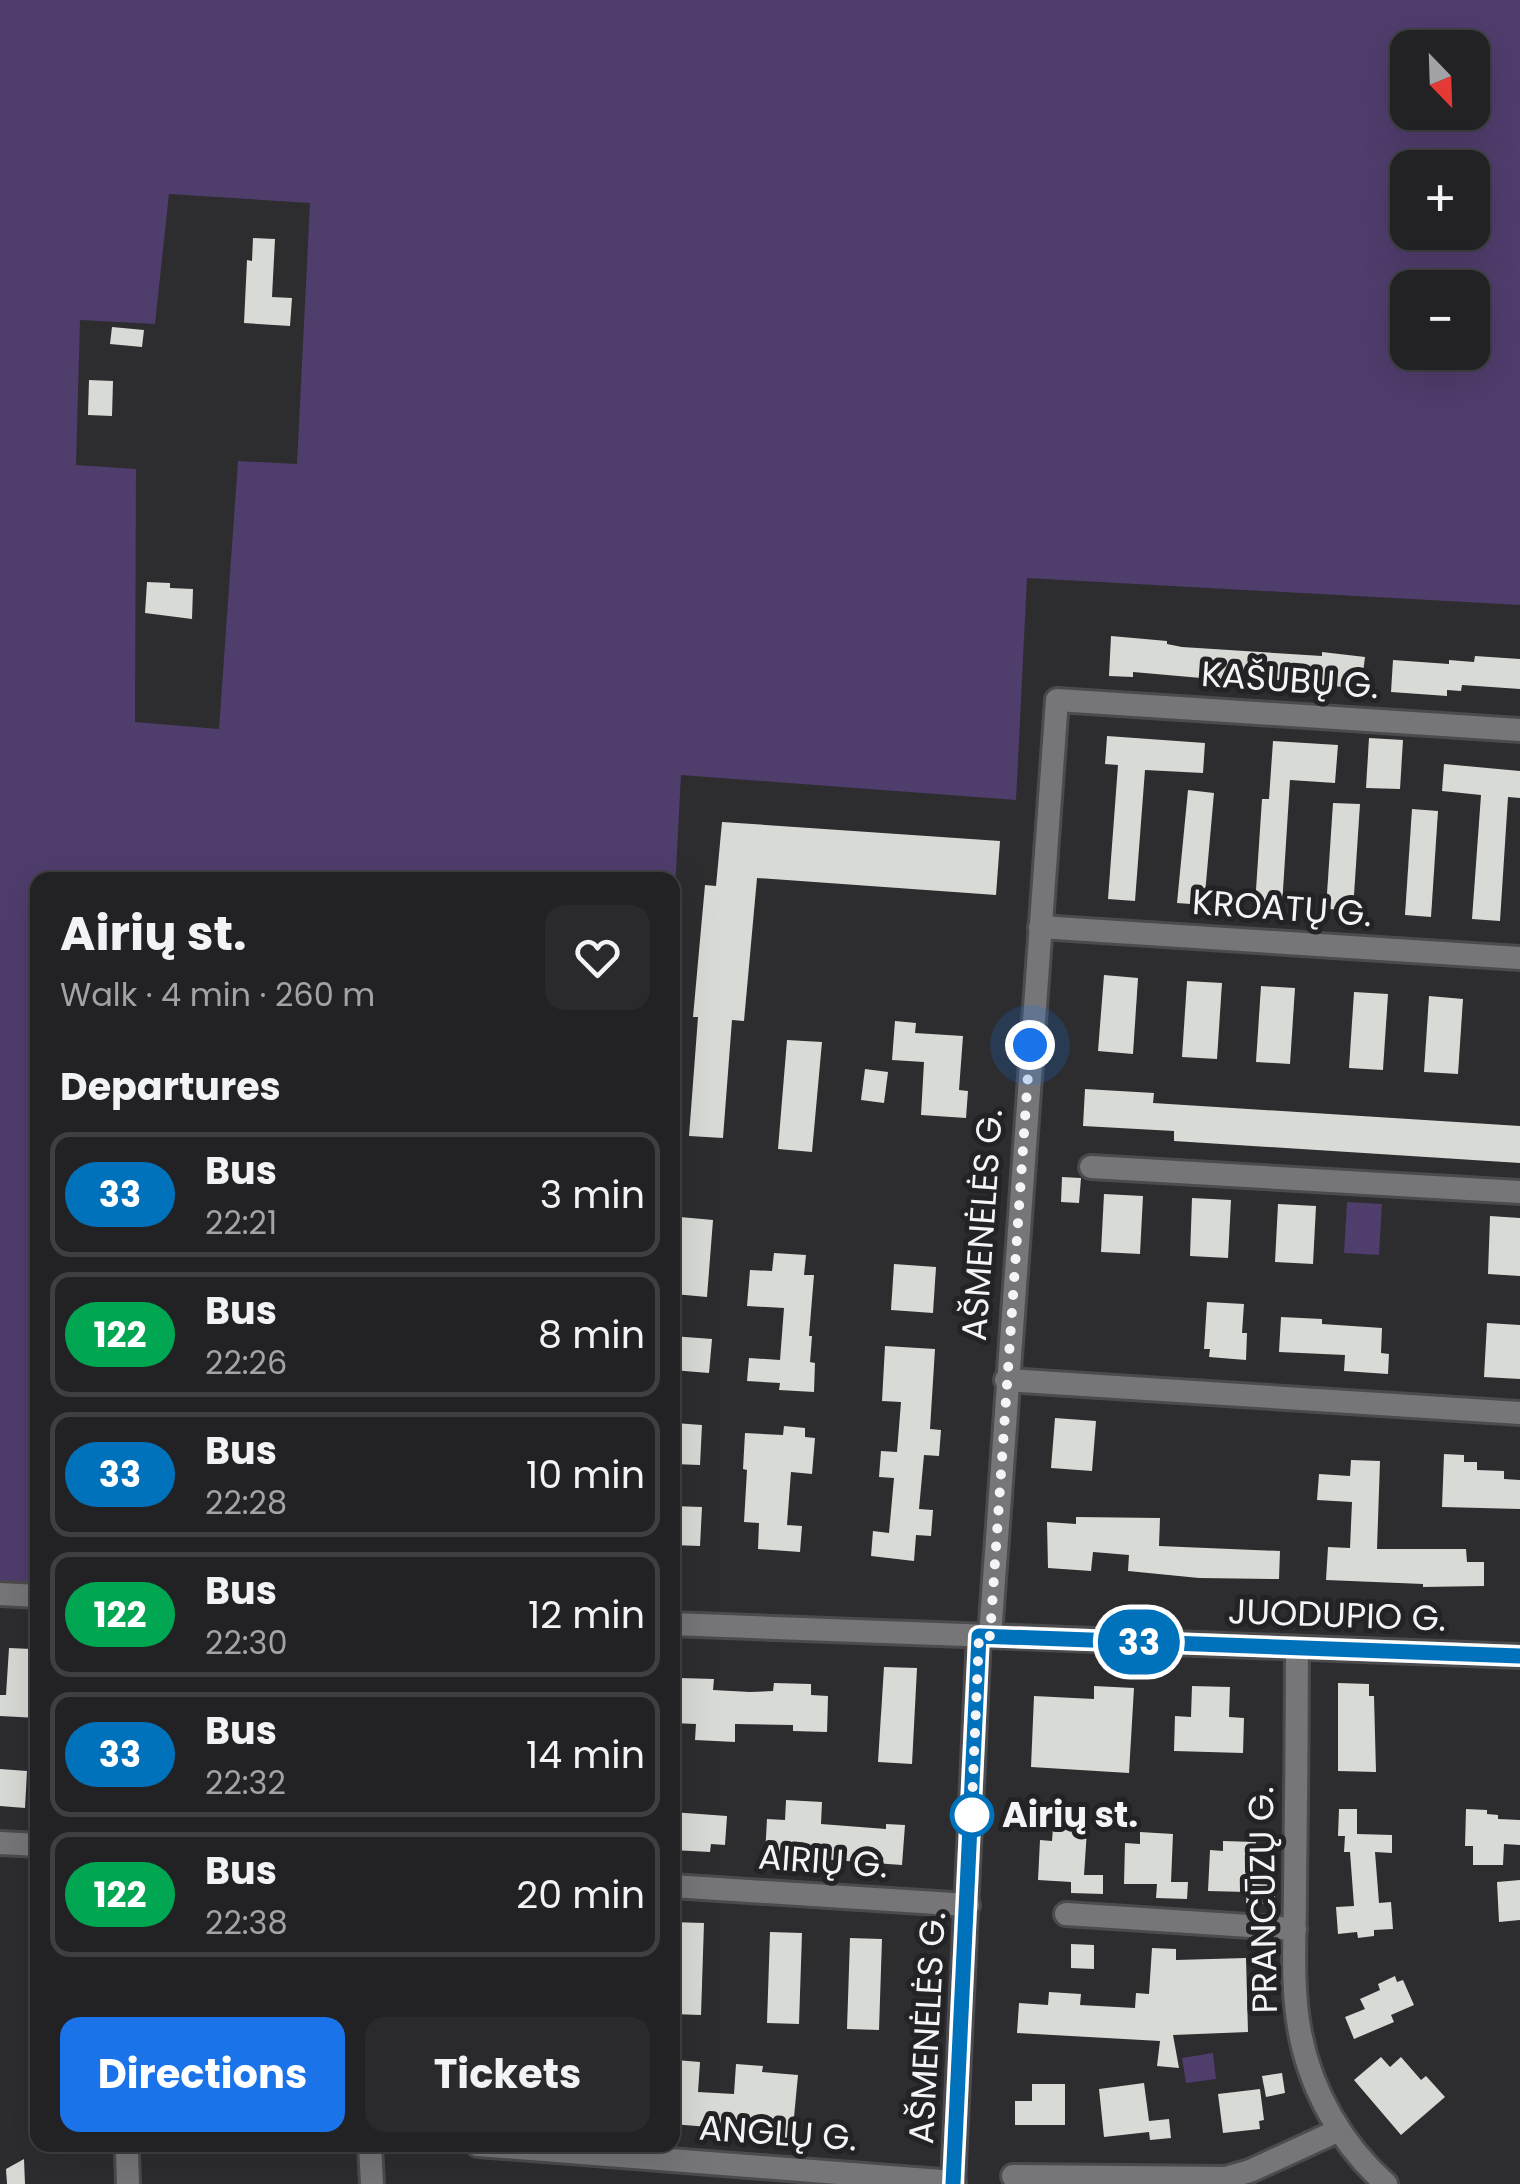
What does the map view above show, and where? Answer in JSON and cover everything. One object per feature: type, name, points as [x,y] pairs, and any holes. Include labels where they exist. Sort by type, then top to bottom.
[{"type":"street","name":"KAŠUBŲ G.","points":[[1056,700],[1520,730]]},
{"type":"street","name":"AŠMENĖLĖS G.","points":[[953,2183],[984,1636],[1056,700]]},
{"type":"street","name":"KROATŲ G.","points":[[1040,927],[1520,958]]},
{"type":"street","points":[[1091,1167],[1520,1192]]},
{"type":"street","points":[[1006,1380],[1520,1413]]},
{"type":"street","points":[[0,1594],[30,1596]]},
{"type":"street","name":"JUODUPIO G.","points":[[680,1624],[1520,1656]]},
{"type":"street","name":"PRANCŪZŲ G.","points":[[1297,1648],[1295,1928],[1300,2036],[1337,2130],[1358,2158],[1386,2184]]},
{"type":"street","points":[[0,1844],[30,1845]]},
{"type":"street","name":"AIRIŲ G.","points":[[680,1887],[968,1906]]},
{"type":"street","points":[[1066,1914],[1295,1928]]},
{"type":"street","points":[[1013,2176],[1226,2178],[1250,2171],[1337,2130]]},
{"type":"street","points":[[370,2152],[372,2184]]},
{"type":"street","name":"ANGLŲ G.","points":[[566,2152],[953,2183]]},
{"type":"street","points":[[126,2154],[128,2184]]},
{"type":"shaded area","points":[[0,0],[1520,0],[1520,605],[1027,578],[1016,800],[681,775],[676,872],[30,872],[30,1588],[0,1586]],"holes":[[[169,194],[310,203],[297,464],[238,461],[219,729],[135,722],[136,469],[76,465],[80,320],[155,324]]]},
{"type":"shaded area","points":[[1347,1202],[1382,1204],[1379,1255],[1344,1253]]},
{"type":"shaded area","points":[[1213,2053],[1216,2079],[1186,2083],[1182,2058]]},
{"type":"building","points":[[253,238],[275,239],[272,297],[292,298],[290,326],[244,323],[247,260],[252,261]]},
{"type":"building","points":[[112,327],[144,330],[142,347],[110,344]]},
{"type":"building","points":[[89,380],[113,381],[112,416],[88,415]]},
{"type":"building","points":[[147,582],[193,589],[192,619],[145,613]]},
{"type":"building","points":[[1111,636],[1167,641],[1182,647],[1365,657],[1361,689],[1269,679],[1269,684],[1133,672],[1133,677],[1109,676]]},
{"type":"building","points":[[1475,656],[1520,659],[1520,689],[1462,685],[1461,691],[1447,690],[1447,696],[1391,692],[1393,660],[1449,664],[1449,660],[1474,662]]},
{"type":"building","points":[[1107,736],[1205,743],[1203,773],[1145,770],[1135,901],[1108,899],[1118,765],[1105,764]]},
{"type":"building","points":[[1369,738],[1403,740],[1400,789],[1366,788]]},
{"type":"building","points":[[1273,741],[1338,745],[1335,783],[1290,780],[1282,906],[1255,905],[1262,799],[1269,799]]},
{"type":"building","points":[[1444,764],[1520,771],[1520,798],[1508,797],[1500,921],[1472,919],[1481,795],[1442,791]]},
{"type":"building","points":[[1188,790],[1214,793],[1204,905],[1177,903]]},
{"type":"building","points":[[1333,803],[1360,804],[1353,910],[1326,909]]},
{"type":"building","points":[[1412,809],[1438,811],[1431,917],[1405,915]]},
{"type":"building","points":[[722,822],[1000,841],[996,895],[757,878],[744,1021],[732,1020],[723,1138],[689,1136],[698,1017],[693,1017],[705,885],[716,886]]},
{"type":"building","points":[[1104,975],[1138,978],[1133,1054],[1098,1051]]},
{"type":"building","points":[[1187,981],[1222,983],[1217,1059],[1182,1057]]},
{"type":"building","points":[[1261,986],[1295,988],[1290,1064],[1256,1062]]},
{"type":"building","points":[[1354,992],[1388,994],[1383,1070],[1349,1068]]},
{"type":"building","points":[[1429,996],[1463,999],[1458,1074],[1424,1072]]},
{"type":"building","points":[[895,1021],[916,1023],[915,1033],[963,1036],[959,1090],[968,1091],[966,1118],[921,1115],[924,1062],[892,1060]]},
{"type":"building","points":[[787,1040],[822,1042],[812,1152],[778,1149]]},
{"type":"building","points":[[865,1069],[888,1072],[884,1103],[861,1100]]},
{"type":"building","points":[[1085,1089],[1154,1093],[1153,1103],[1520,1126],[1520,1163],[1174,1141],[1174,1131],[1083,1126]]},
{"type":"building","points":[[1062,1177],[1081,1178],[1079,1203],[1061,1202]]},
{"type":"building","points":[[1104,1194],[1143,1196],[1140,1254],[1101,1252]]},
{"type":"building","points":[[1192,1198],[1231,1200],[1228,1258],[1190,1256]]},
{"type":"building","points":[[1278,1204],[1316,1206],[1313,1264],[1275,1262]]},
{"type":"building","points":[[1490,1216],[1520,1218],[1520,1276],[1488,1274]]},
{"type":"building","points":[[680,1217],[713,1220],[707,1297],[680,1295]]},
{"type":"building","points":[[774,1253],[806,1255],[804,1275],[814,1275],[809,1336],[810,1362],[815,1363],[814,1392],[779,1390],[780,1383],[747,1381],[749,1358],[780,1360],[784,1308],[747,1306],[750,1270],[772,1271]]},
{"type":"building","points":[[894,1264],[936,1267],[933,1313],[891,1310]]},
{"type":"building","points":[[1207,1302],[1244,1304],[1242,1333],[1247,1333],[1246,1360],[1209,1357],[1210,1349],[1204,1349]]},
{"type":"building","points":[[1281,1317],[1382,1328],[1381,1353],[1389,1354],[1388,1374],[1344,1371],[1345,1355],[1279,1352]]},
{"type":"building","points":[[1487,1323],[1520,1325],[1520,1379],[1484,1377]]},
{"type":"building","points":[[680,1337],[712,1339],[709,1373],[680,1371]]},
{"type":"building","points":[[885,1346],[935,1349],[930,1429],[941,1430],[939,1456],[924,1455],[919,1509],[933,1510],[931,1536],[916,1535],[914,1561],[871,1556],[873,1531],[889,1533],[894,1478],[879,1477],[881,1451],[897,1452],[901,1402],[882,1401]]},
{"type":"building","points":[[1055,1418],[1096,1421],[1092,1471],[1051,1468]]},
{"type":"building","points":[[680,1423],[702,1425],[700,1465],[680,1464]]},
{"type":"building","points":[[784,1426],[805,1428],[805,1437],[815,1438],[812,1474],[791,1472],[787,1525],[802,1526],[800,1552],[758,1549],[759,1523],[744,1522],[745,1433],[783,1435]]},
{"type":"building","points":[[1444,1454],[1464,1455],[1464,1462],[1477,1462],[1477,1470],[1504,1471],[1504,1479],[1520,1480],[1520,1509],[1442,1507]]},
{"type":"building","points":[[1351,1460],[1380,1461],[1377,1549],[1466,1549],[1467,1562],[1484,1562],[1484,1586],[1423,1587],[1326,1580],[1328,1547],[1350,1548],[1352,1502],[1317,1500],[1319,1474],[1350,1476]]},
{"type":"building","points":[[680,1506],[702,1507],[700,1546],[680,1545]]},
{"type":"building","points":[[1076,1517],[1160,1518],[1159,1546],[1280,1551],[1279,1579],[1199,1578],[1128,1571],[1129,1555],[1093,1552],[1091,1571],[1048,1568],[1047,1522],[1076,1524]]},
{"type":"building","points":[[9,1648],[30,1649],[30,1718],[0,1716],[0,1695],[6,1695]]},
{"type":"building","points":[[884,1667],[917,1668],[912,1764],[878,1762]]},
{"type":"building","points":[[680,1678],[714,1679],[713,1690],[750,1692],[773,1691],[774,1683],[811,1684],[811,1695],[828,1696],[827,1732],[793,1731],[793,1725],[735,1724],[735,1742],[695,1740],[696,1724],[680,1723]]},
{"type":"building","points":[[1338,1683],[1369,1684],[1369,1696],[1374,1696],[1376,1772],[1338,1771]]},
{"type":"building","points":[[1094,1686],[1134,1688],[1129,1773],[1031,1767],[1034,1696],[1094,1699]]},
{"type":"building","points":[[1192,1686],[1230,1687],[1229,1717],[1244,1718],[1243,1753],[1174,1751],[1175,1716],[1191,1717]]},
{"type":"building","points":[[0,1769],[27,1771],[25,1808],[0,1806]]},
{"type":"building","points":[[786,1800],[822,1802],[821,1824],[886,1829],[886,1824],[905,1825],[902,1865],[819,1859],[819,1863],[796,1862],[796,1857],[765,1855],[767,1819],[785,1820]]},
{"type":"building","points":[[1339,1809],[1357,1809],[1357,1834],[1392,1835],[1392,1853],[1375,1852],[1379,1903],[1391,1902],[1393,1929],[1374,1930],[1374,1936],[1358,1938],[1357,1932],[1338,1934],[1336,1907],[1354,1906],[1350,1852],[1344,1852],[1345,1836],[1338,1836]]},
{"type":"building","points":[[1466,1809],[1487,1810],[1487,1814],[1498,1815],[1498,1819],[1520,1820],[1520,1845],[1504,1844],[1503,1865],[1473,1865],[1473,1846],[1465,1846]]},
{"type":"building","points":[[680,1813],[727,1816],[725,1845],[711,1844],[710,1852],[680,1850]]},
{"type":"building","points":[[1053,1828],[1087,1830],[1084,1875],[1103,1875],[1103,1894],[1071,1893],[1071,1882],[1038,1880],[1040,1840],[1052,1841]]},
{"type":"building","points":[[1140,1832],[1173,1834],[1171,1882],[1188,1882],[1187,1899],[1156,1898],[1157,1884],[1124,1884],[1125,1843],[1140,1844]]},
{"type":"building","points":[[1223,1841],[1256,1842],[1254,1884],[1276,1885],[1274,1905],[1246,1903],[1247,1892],[1208,1891],[1210,1850],[1223,1851]]},
{"type":"building","points":[[1520,1880],[1520,1920],[1499,1922],[1497,1882]]},
{"type":"building","points":[[680,1922],[704,1923],[701,2015],[680,2014]]},
{"type":"building","points":[[770,1932],[802,1933],[799,2024],[767,2023]]},
{"type":"building","points":[[850,1938],[882,1939],[879,2030],[847,2029]]},
{"type":"building","points":[[1071,1944],[1094,1945],[1094,1969],[1071,1968]]},
{"type":"building","points":[[1152,1948],[1176,1949],[1176,1960],[1246,1958],[1248,2032],[1173,2035],[1179,2068],[1157,2066],[1160,2041],[1017,2033],[1019,2003],[1048,2005],[1049,1992],[1081,1994],[1080,2005],[1135,2008],[1136,1993],[1149,1994]]},
{"type":"building","points":[[1395,1976],[1397,1982],[1403,1980],[1414,2005],[1391,2015],[1394,2022],[1354,2039],[1345,2017],[1365,2009],[1360,1999],[1380,1990],[1378,1984]]},
{"type":"building","points":[[1381,2057],[1390,2067],[1401,2057],[1421,2080],[1426,2076],[1445,2097],[1401,2135],[1354,2080]]},
{"type":"building","points":[[680,2060],[700,2062],[698,2092],[734,2094],[736,2064],[763,2066],[762,2072],[798,2075],[792,2138],[768,2136],[769,2132],[680,2125]]},
{"type":"building","points":[[1282,2073],[1285,2093],[1266,2097],[1262,2076]]},
{"type":"building","points":[[1144,2083],[1149,2121],[1169,2119],[1171,2138],[1150,2140],[1149,2132],[1104,2137],[1099,2089]]},
{"type":"building","points":[[1032,2084],[1065,2084],[1065,2125],[1015,2125],[1015,2101],[1032,2101]]},
{"type":"building","points":[[1260,2089],[1264,2120],[1259,2121],[1260,2129],[1223,2133],[1218,2094]]},
{"type":"building","points":[[24,2159],[25,2184],[7,2184],[6,2169]]},
{"type":"bus line","name":"33","points":[[953,2184],[979,1636],[1520,1656]]},
{"type":"place","name":"Airių st.","points":[[972,1815]]},
{"type":"route","points":[[972,1815],[971,1828],[979,1636],[990,1636],[1030,1045]]}]
